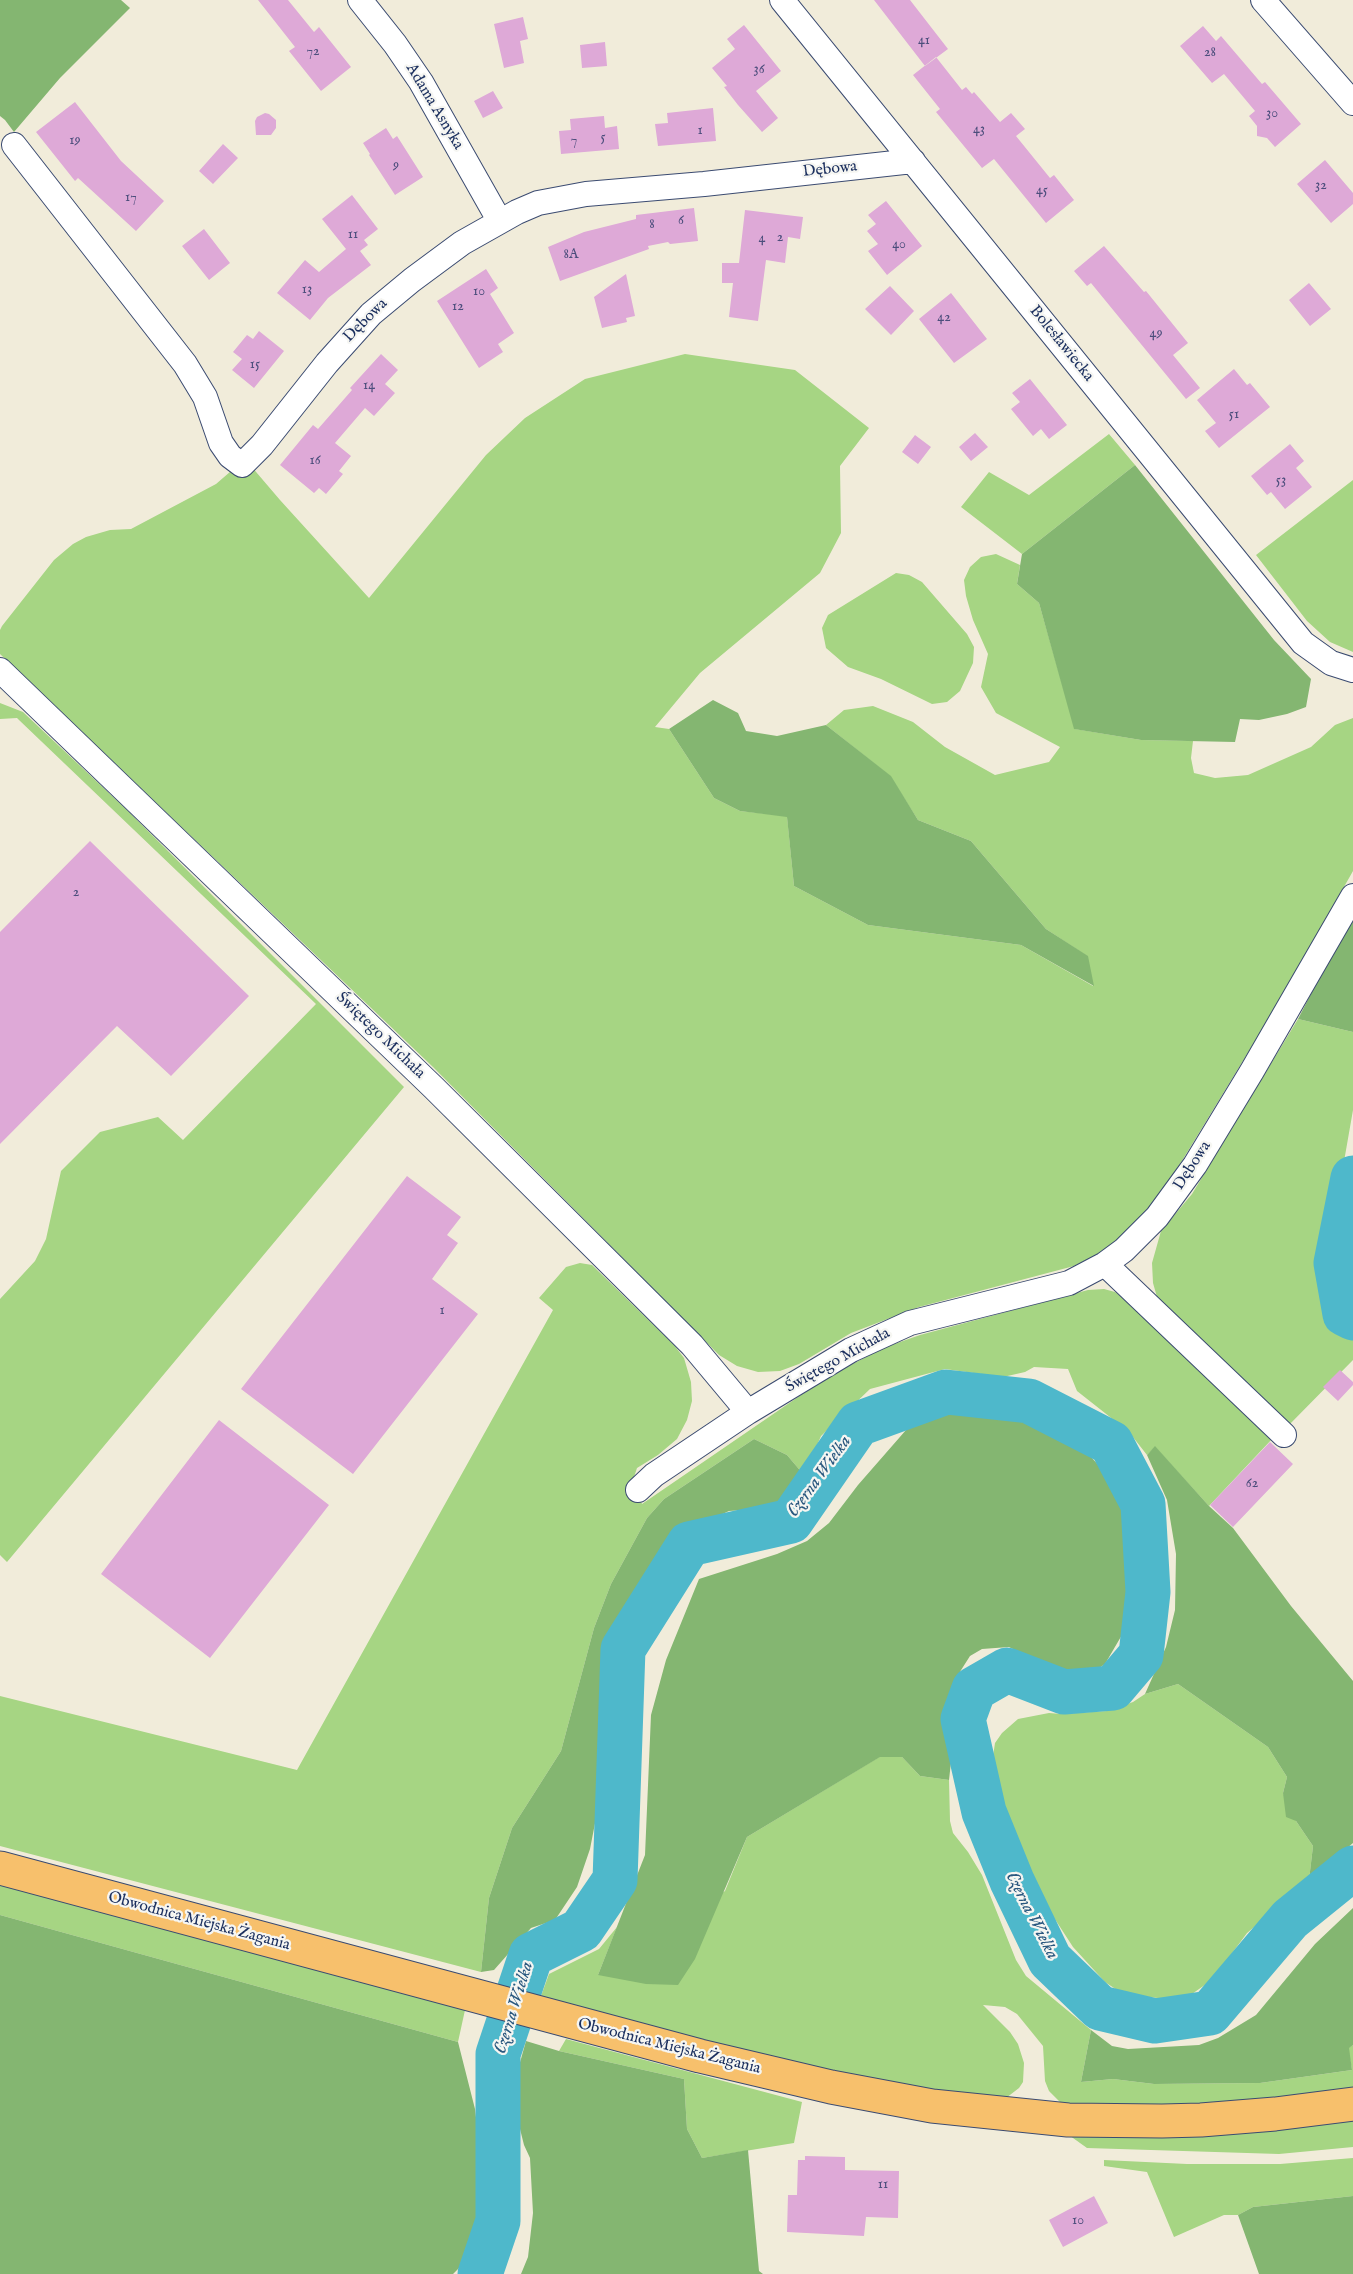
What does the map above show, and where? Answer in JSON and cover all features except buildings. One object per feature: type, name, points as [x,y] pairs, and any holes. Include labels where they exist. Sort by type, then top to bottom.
[{"type":"main road","name":"Obwodnica Miejska Żagania","points":[[0,1868],[700,2056],[831,2087],[932,2106],[1068,2120],[1201,2120],[1353,2104]]},
{"type":"street","name":"Adama Asnyka","points":[[360,0],[395,44],[421,82],[499,220]]},
{"type":"street","name":"Bolesławiecka","points":[[782,0],[1303,643],[1331,663],[1353,670]]},
{"type":"street","points":[[1263,0],[1353,103]]},
{"type":"street","name":"Dębowa","points":[[14,145],[185,364],[205,398],[221,443],[230,456],[242,465],[262,445],[327,363],[371,314],[445,255],[499,220],[538,203],[586,194],[704,184],[913,160]]},
{"type":"street","name":"Świętego Michała","points":[[0,670],[442,1096],[692,1345],[748,1412]]},
{"type":"street","name":"Dębowa","points":[[932,1318],[1069,1283],[1105,1264],[1145,1230],[1189,1174],[1252,1071],[1353,896]]},
{"type":"street","points":[[1105,1264],[1284,1435]]},
{"type":"street","name":"Świętego Michała","points":[[638,1490],[654,1475],[748,1412],[850,1350],[886,1333],[932,1318]]},
{"type":"green space","points":[[0,0],[121,0],[130,8],[60,78],[14,132],[0,116]]},
{"type":"green space","points":[[685,354],[795,370],[869,428],[840,466],[841,533],[820,573],[700,673],[655,727],[669,729],[714,798],[740,811],[787,816],[794,886],[868,925],[1021,945],[1093,986],[1087,956],[1046,929],[971,841],[918,820],[890,776],[826,725],[844,710],[873,706],[913,722],[945,747],[995,775],[1049,762],[1060,747],[996,713],[981,687],[988,654],[973,620],[964,580],[970,567],[981,557],[996,554],[1020,565],[1017,584],[1039,603],[1075,729],[1141,740],[1193,741],[1191,758],[1194,773],[1215,778],[1248,775],[1311,747],[1335,725],[1353,718],[1353,871],[1277,1005],[1166,1187],[1131,1228],[1110,1249],[1074,1266],[919,1307],[851,1333],[799,1364],[780,1371],[758,1372],[737,1366],[719,1355],[433,1067],[0,654],[2,626],[54,560],[73,544],[86,537],[110,530],[131,529],[216,484],[245,459],[369,598],[486,455],[525,418],[585,379]]},
{"type":"green space","points":[[1109,434],[1135,465],[1022,554],[961,507],[989,472],[1029,495]]},
{"type":"green space","points":[[1135,465],[1274,640],[1311,679],[1306,707],[1259,720],[1240,719],[1235,742],[1141,740],[1074,729],[1039,603],[1017,584],[1022,554]]},
{"type":"green space","points":[[1353,480],[1353,652],[1330,642],[1307,621],[1256,555]]},
{"type":"green space","points":[[896,573],[909,575],[922,582],[967,634],[974,647],[973,663],[960,691],[947,702],[932,704],[881,679],[848,667],[826,648],[822,628],[828,615]]},
{"type":"green space","points":[[713,700],[738,713],[746,731],[777,736],[826,725],[891,776],[918,820],[971,841],[1046,929],[1088,956],[1094,986],[1021,945],[868,925],[794,886],[787,817],[740,811],[714,798],[669,729]]},
{"type":"green space","points":[[0,703],[23,712],[128,811],[404,1087],[7,1562],[0,1555],[0,1299],[35,1261],[46,1239],[61,1171],[100,1132],[158,1117],[183,1140],[316,1004],[17,718],[0,719]]},
{"type":"green space","points":[[1353,916],[1353,1032],[1298,1019],[1340,938]]},
{"type":"green space","points":[[1298,1019],[1353,1032],[1353,1110],[1321,1293],[1324,1308],[1341,1332],[1353,1339],[1353,1360],[1287,1427],[1165,1308],[1157,1297],[1153,1283],[1152,1263],[1161,1231],[1192,1194]]},
{"type":"green space","points":[[580,1263],[592,1265],[674,1345],[684,1358],[691,1382],[692,1401],[687,1420],[677,1439],[658,1455],[637,1468],[633,1480],[642,1504],[801,1395],[883,1348],[920,1335],[1088,1290],[1104,1289],[1115,1292],[1128,1301],[1273,1438],[1209,1506],[1155,1447],[1147,1455],[1129,1432],[1077,1391],[1068,1369],[1034,1367],[1025,1372],[1003,1377],[945,1369],[870,1389],[821,1436],[804,1475],[787,1455],[754,1439],[664,1499],[647,1518],[611,1584],[594,1628],[561,1751],[512,1828],[489,1898],[481,1972],[0,1846],[0,1696],[297,1770],[553,1310],[539,1298],[566,1267]]},
{"type":"green space","points":[[957,1410],[999,1413],[1054,1428],[1079,1444],[1114,1482],[1128,1516],[1132,1573],[1126,1628],[1105,1664],[1095,1671],[1076,1674],[1040,1663],[1009,1647],[982,1649],[970,1656],[956,1678],[949,1725],[952,1753],[949,1780],[920,1776],[902,1757],[880,1757],[747,1837],[695,1959],[678,1985],[646,1984],[598,1975],[645,1855],[651,1715],[666,1660],[699,1579],[777,1554],[807,1541],[829,1523],[858,1485],[913,1422],[928,1414]]},
{"type":"green space","points":[[754,1439],[787,1455],[804,1475],[795,1495],[769,1508],[729,1511],[679,1534],[649,1569],[619,1621],[606,1680],[603,1782],[590,1849],[577,1887],[555,1920],[531,1928],[494,1970],[481,1972],[489,1898],[512,1828],[561,1751],[594,1628],[611,1584],[647,1518],[664,1499]]},
{"type":"green space","points":[[1155,1446],[1209,1506],[1233,1528],[1291,1606],[1353,1681],[1353,1843],[1309,1880],[1313,1846],[1296,1821],[1286,1817],[1283,1793],[1287,1777],[1268,1747],[1178,1684],[1145,1694],[1166,1647],[1175,1610],[1176,1554],[1167,1500],[1147,1455]]},
{"type":"green space","points":[[1178,1684],[1268,1747],[1287,1777],[1283,1793],[1296,1821],[1313,1846],[1309,1880],[1247,1933],[1212,1980],[1189,1996],[1175,2000],[1123,1994],[1105,1982],[1073,1947],[1038,1893],[1001,1813],[990,1776],[995,1743],[1002,1733],[1018,1719],[1049,1713],[1107,1711],[1133,1702],[1145,1694]]},
{"type":"green space","points":[[881,1756],[902,1757],[920,1776],[949,1780],[950,1821],[953,1833],[982,1875],[1016,1960],[1026,1976],[1091,2030],[1081,2082],[1113,2079],[1154,2084],[1260,2083],[1352,2070],[1348,2048],[1353,2045],[1353,2091],[1243,2104],[1069,2106],[1060,2102],[1049,2091],[1045,2081],[1043,2046],[1017,2014],[1005,2007],[983,2005],[1010,2032],[1018,2044],[1024,2063],[1023,2082],[1019,2088],[1006,2098],[999,2100],[857,2079],[623,2020],[541,1996],[549,1974],[599,1949],[617,1927],[598,1975],[725,1891],[747,1837]]},
{"type":"green space","points":[[0,1883],[465,2010],[458,2042],[0,1915]]},
{"type":"green space","points":[[1353,1908],[1353,2045],[1349,2048],[1352,2070],[1260,2083],[1154,2084],[1113,2079],[1081,2082],[1091,2030],[1112,2046],[1128,2049],[1199,2045],[1218,2038],[1256,2015],[1315,1944]]},
{"type":"green space","points":[[0,1915],[458,2042],[475,2109],[484,2186],[477,2239],[459,2268],[453,2274],[0,2274]]},
{"type":"green space","points":[[566,2039],[802,2102],[794,2143],[702,2158],[687,2129],[684,2079],[559,2051]]},
{"type":"green space","points":[[526,2041],[559,2051],[684,2079],[687,2129],[702,2158],[748,2150],[759,2271],[763,2274],[521,2274],[528,2257],[533,2213],[530,2158],[517,2117],[519,2066]]},
{"type":"green space","points":[[1353,2118],[1353,2147],[1279,2154],[1087,2148],[1066,2133]]},
{"type":"green space","points":[[1353,2158],[1353,2196],[1253,2207],[1238,2215],[1224,2215],[1174,2237],[1147,2172],[1104,2166],[1104,2160],[1187,2164],[1280,2164]]},
{"type":"green space","points":[[1353,2196],[1353,2274],[1259,2274],[1238,2215],[1253,2207]]},
{"type":"waterway","name":"Czerna Wielka","points":[[1353,1178],[1336,1263],[1345,1314],[1353,1318]]},
{"type":"waterway","name":"Czerna Wielka","points":[[480,2274],[498,2221],[498,2054],[531,1955],[581,1930],[615,1880],[623,1649],[689,1544],[791,1521],[858,1424],[946,1392],[1029,1401],[1111,1443],[1143,1504],[1148,1592],[1141,1655],[1113,1688],[1064,1692],[1007,1670],[974,1689],[963,1719],[984,1812],[1012,1881],[1050,1960],[1100,2008],[1155,2021],[1210,2013],[1290,1919],[1353,1868]]}]
